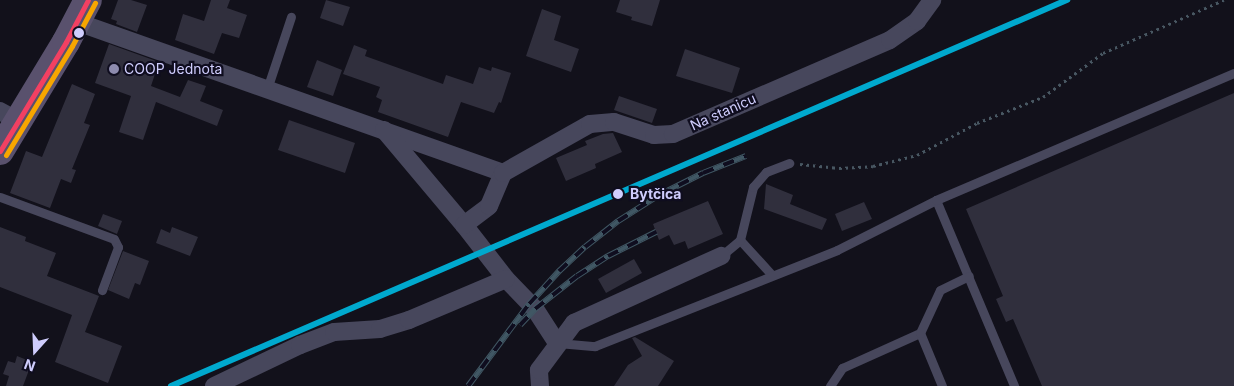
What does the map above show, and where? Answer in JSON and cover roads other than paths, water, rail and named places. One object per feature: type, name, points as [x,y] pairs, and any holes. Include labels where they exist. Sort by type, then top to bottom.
[{"type":"main road","points":[[0,151],[9,116],[83,11]]},
{"type":"street","name":"Na stanicu","points":[[503,173],[590,124],[614,122],[654,135],[673,134],[890,40],[917,20],[932,0]]},
{"type":"street","points":[[83,11],[267,89],[503,173],[489,206],[464,225]]},
{"type":"street","points":[[382,129],[464,225],[506,279],[535,309],[557,343]]},
{"type":"street","points":[[540,386],[539,370],[557,343],[574,323],[720,256]]},
{"type":"street","points":[[214,386],[300,345],[334,332],[380,329],[409,320],[506,279]]},
{"type":"lane","points":[[267,89],[291,18]]},
{"type":"lane","points":[[557,343],[595,346],[837,250],[936,200],[1234,73]]},
{"type":"lane","points":[[720,256],[740,240],[753,187],[766,172],[789,163]]},
{"type":"lane","points":[[0,196],[114,239],[118,248],[102,290]]},
{"type":"lane","points":[[936,200],[1014,386]]},
{"type":"lane","points":[[740,240],[772,275]]},
{"type":"lane","points":[[830,386],[842,368],[920,333],[940,290],[968,276]]},
{"type":"lane","points":[[920,333],[942,386]]},
{"type":"railway","points":[[468,386],[529,304],[559,271],[585,247],[618,221],[659,195],[703,173],[746,156]]},
{"type":"railway","points":[[520,325],[535,309],[577,276],[608,256],[656,232]]},
{"type":"place","name":"COOP Jednota","points":[[114,69]]},
{"type":"place","name":"Bytčica","points":[[618,194]]}]
